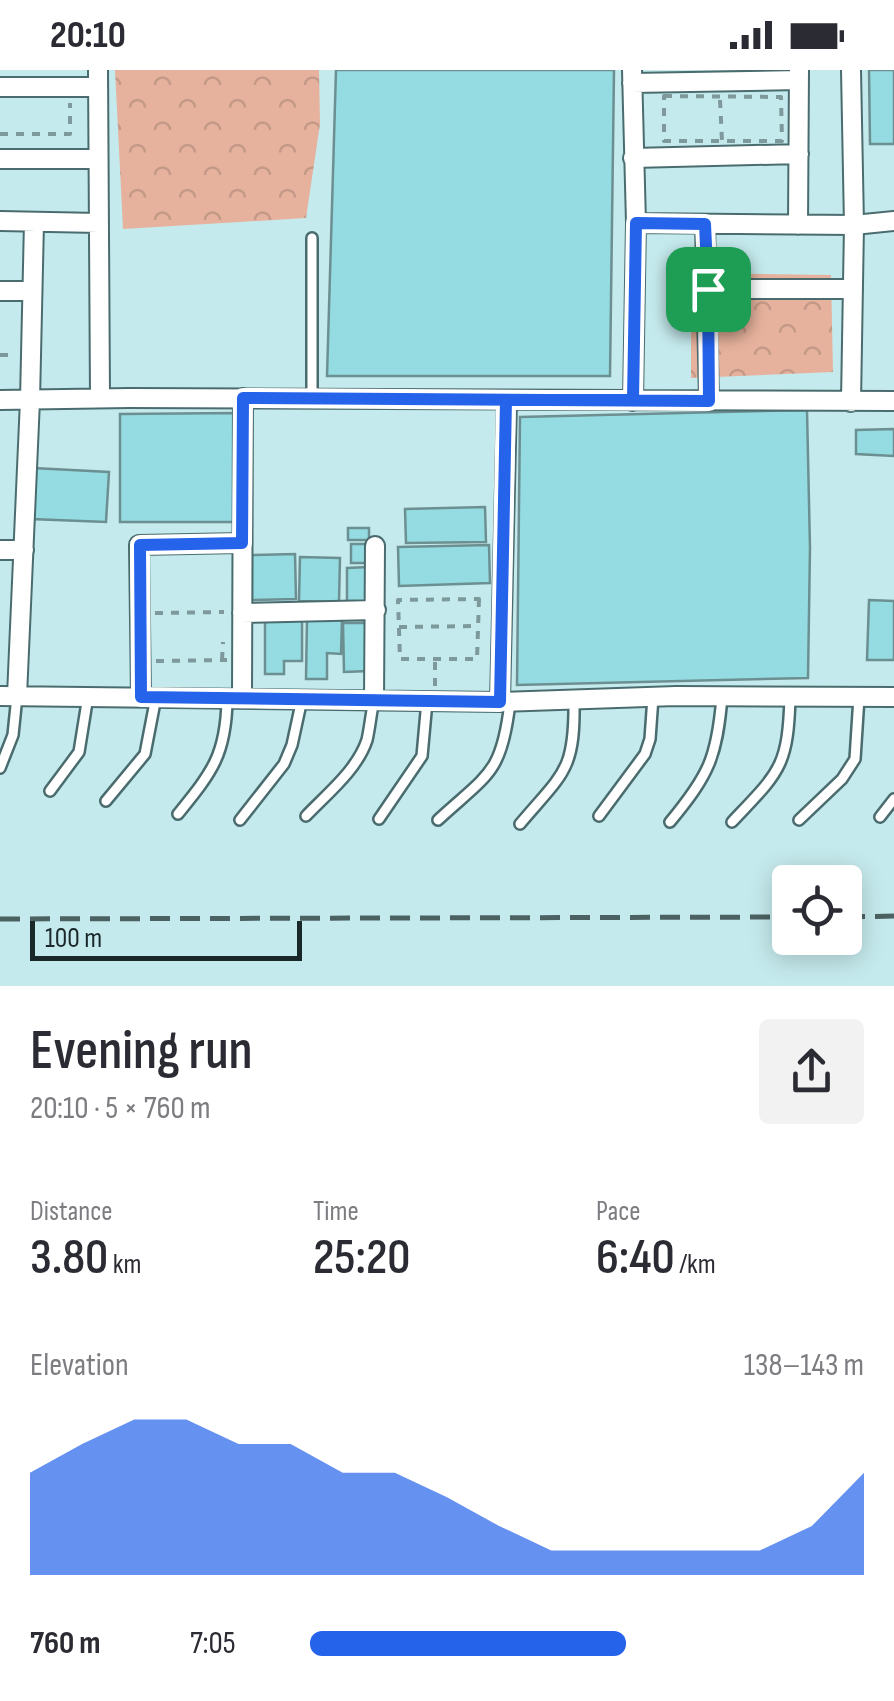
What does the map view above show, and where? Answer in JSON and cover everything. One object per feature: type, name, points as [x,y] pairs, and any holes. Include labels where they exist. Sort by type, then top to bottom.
[{"type":"street","points":[[850,402],[852,70]]},
{"type":"street","points":[[633,400],[636,223],[632,76],[799,75],[798,225]]},
{"type":"street","points":[[0,87],[98,79],[100,398]]},
{"type":"street","points":[[632,158],[799,154]]},
{"type":"street","points":[[0,159],[98,158]]},
{"type":"street","points":[[0,221],[99,223]]},
{"type":"street","points":[[636,223],[854,225],[894,221]]},
{"type":"street","points":[[34,222],[24,550],[8,696],[505,702],[722,696],[894,697]]},
{"type":"street","points":[[705,224],[709,401]]},
{"type":"street","points":[[708,289],[852,289]]},
{"type":"street","points":[[0,291],[32,290]]},
{"type":"street","points":[[234,697],[242,613],[243,398]]},
{"type":"street","points":[[0,400],[894,401]]},
{"type":"street","points":[[505,702],[506,400]]},
{"type":"street","points":[[148,697],[140,545],[242,543]]},
{"type":"street","points":[[374,700],[375,546]]},
{"type":"street","points":[[0,550],[24,550]]},
{"type":"street","points":[[242,613],[376,610]]},
{"type":"lane","points":[[312,238],[312,399]]},
{"type":"lane","points":[[0,768],[13,735],[8,696]]},
{"type":"lane","points":[[50,791],[79,752],[88,696]]},
{"type":"lane","points":[[670,822],[700,785],[712,760],[722,696]]},
{"type":"lane","points":[[106,800],[145,754],[148,697]]},
{"type":"lane","points":[[178,814],[202,784],[222,749],[234,697]]},
{"type":"lane","points":[[599,816],[645,754],[653,697]]},
{"type":"lane","points":[[732,822],[776,775],[784,758],[789,738],[790,697]]},
{"type":"lane","points":[[799,820],[842,778],[855,758],[859,697]]},
{"type":"lane","points":[[240,820],[284,764],[302,699]]},
{"type":"lane","points":[[306,816],[358,757],[366,741],[374,700]]},
{"type":"lane","points":[[520,824],[568,766],[574,750],[574,700]]},
{"type":"lane","points":[[380,819],[422,756],[431,701]]},
{"type":"lane","points":[[438,820],[493,770],[506,743],[505,702]]},
{"type":"lane","points":[[880,818],[894,799]]},
{"type":"path","points":[[664,96],[782,97],[782,140],[722,141],[664,142],[664,96]]},
{"type":"path","points":[[720,96],[722,141]]},
{"type":"path","points":[[0,134],[70,134],[70,98]]},
{"type":"path","points":[[478,599],[478,626],[477,659],[400,659],[398,600],[478,599]]},
{"type":"path","points":[[152,613],[224,611],[222,660],[154,662]]},
{"type":"path","points":[[399,626],[478,626]]},
{"type":"path","points":[[431,701],[435,660]]},
{"type":"green space","points":[[115,70],[319,70],[320,124],[306,218],[123,229]]},
{"type":"green space","points":[[691,273],[831,275],[833,372],[691,378]]},
{"type":"building","points":[[336,70],[614,70],[610,376],[327,376]]},
{"type":"building","points":[[869,70],[894,70],[894,144],[870,144]]},
{"type":"building","points":[[807,410],[808,678],[517,685],[520,417]]},
{"type":"building","points":[[237,413],[238,522],[120,522],[120,414]]},
{"type":"building","points":[[894,429],[894,456],[856,454],[856,430]]},
{"type":"building","points":[[33,468],[109,472],[106,522],[31,519]]},
{"type":"building","points":[[485,507],[486,542],[406,543],[405,509]]},
{"type":"building","points":[[348,528],[369,528],[369,540],[348,540]]},
{"type":"building","points":[[351,544],[369,544],[370,563],[351,563]]},
{"type":"building","points":[[489,545],[490,583],[399,586],[398,547]]},
{"type":"building","points":[[295,554],[296,599],[252,600],[252,555]]},
{"type":"building","points":[[300,557],[340,558],[339,602],[299,601]]},
{"type":"building","points":[[368,567],[369,604],[347,604],[347,568]]},
{"type":"building","points":[[869,600],[894,601],[894,660],[867,660]]},
{"type":"building","points":[[265,614],[302,614],[302,661],[284,661],[284,674],[265,674]]},
{"type":"building","points":[[307,619],[342,620],[341,654],[327,653],[327,679],[306,679]]},
{"type":"building","points":[[343,623],[368,623],[369,671],[344,672]]},
{"type":"railway","points":[[862,917],[894,916]]},
{"type":"railway","points":[[0,919],[772,917]]},
{"type":"route","points":[[708,289],[705,224],[636,223],[633,400],[506,400],[500,702],[141,697],[140,545],[242,543],[243,398],[506,400],[709,401],[708,289]]}]
